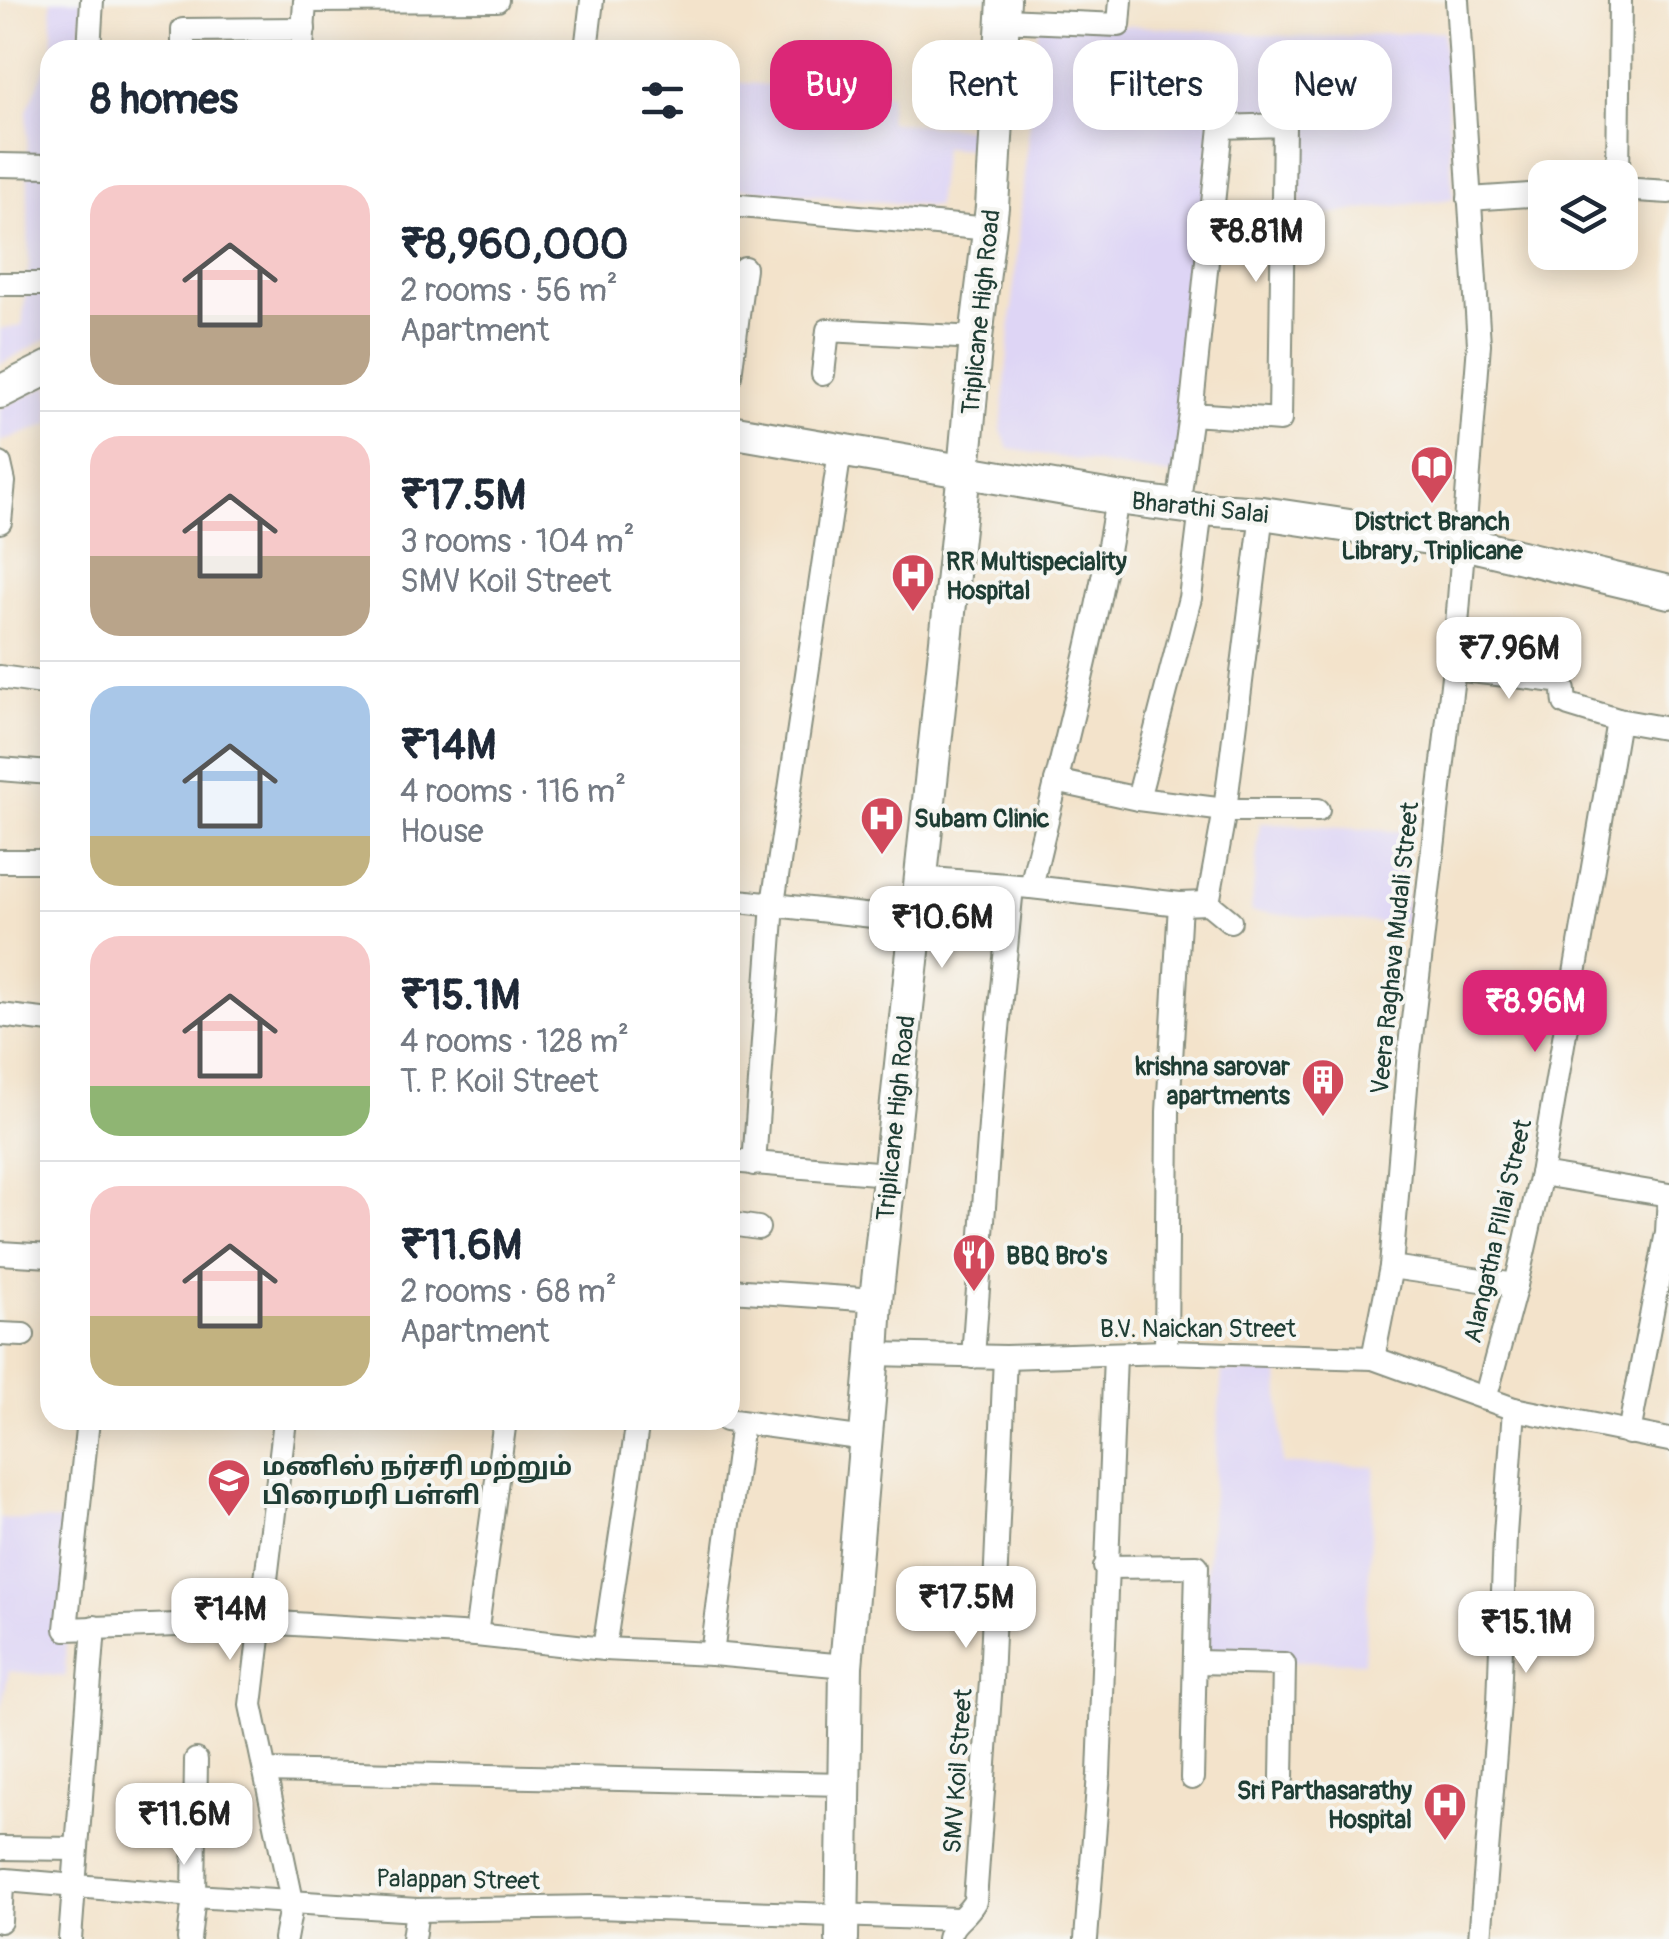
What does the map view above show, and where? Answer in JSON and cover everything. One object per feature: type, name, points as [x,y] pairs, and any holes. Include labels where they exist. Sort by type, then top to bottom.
[{"type":"main road","name":"Triplicane High Road","points":[[843,1928],[846,1666],[876,1300],[990,229],[1003,10]]},
{"type":"main road","points":[[0,392],[40,372]]},
{"type":"main road","name":"Bharathi Salai","points":[[740,433],[1117,498],[1463,543],[1669,592]]},
{"type":"street","points":[[90,40],[92,0]]},
{"type":"street","points":[[182,40],[183,30],[303,40],[305,1],[497,0]]},
{"type":"street","points":[[587,40],[592,0]]},
{"type":"street","points":[[1003,10],[1119,24],[1121,0]]},
{"type":"street","name":"Veera Raghava Mudali Street","points":[[1373,1358],[1392,1267],[1408,1063],[1454,669],[1479,344],[1457,0]]},
{"type":"street","points":[[1618,160],[1620,0]]},
{"type":"street","points":[[1138,799],[1190,598],[1191,414],[1221,127],[1284,125],[1280,420],[1191,414]]},
{"type":"street","points":[[0,165],[40,166]]},
{"type":"street","points":[[1638,191],[1669,192]]},
{"type":"street","points":[[1469,199],[1528,195]]},
{"type":"street","points":[[740,207],[990,229]]},
{"type":"street","points":[[740,299],[744,268]]},
{"type":"street","points":[[0,284],[40,284]]},
{"type":"street","points":[[823,374],[828,330],[976,338]]},
{"type":"street","points":[[754,1164],[774,904],[840,451]]},
{"type":"street","points":[[0,464],[4,482],[0,522]]},
{"type":"street","points":[[973,1357],[994,1070],[1022,887],[1083,678],[1117,498]]},
{"type":"street","points":[[1208,903],[1225,810],[1262,514]]},
{"type":"street","points":[[1454,669],[1556,681],[1565,690],[1565,703],[1618,720],[1669,729]]},
{"type":"street","points":[[0,677],[40,683]]},
{"type":"street","name":"Alangatha Pillai Street","points":[[1485,1399],[1541,1174],[1618,720]]},
{"type":"street","points":[[0,768],[40,772]]},
{"type":"street","points":[[1056,781],[1138,799],[1225,810],[1318,810]]},
{"type":"street","points":[[0,861],[40,861]]},
{"type":"street","points":[[920,878],[1180,904],[1208,903],[1230,921]]},
{"type":"street","points":[[740,901],[916,921]]},
{"type":"street","points":[[1166,1352],[1168,1112],[1180,904]]},
{"type":"street","points":[[0,1015],[40,1020]]},
{"type":"street","points":[[740,1163],[888,1174]]},
{"type":"street","points":[[1541,1174],[1669,1195],[1668,1232],[1629,1433]]},
{"type":"street","points":[[740,1225],[758,1228]]},
{"type":"street","points":[[0,1253],[40,1255]]},
{"type":"street","points":[[1392,1267],[1516,1284]]},
{"type":"street","points":[[740,1291],[876,1300]]},
{"type":"street","name":"B.V. Naickan Street","points":[[873,1354],[1006,1357],[1166,1352],[1373,1358],[1514,1409],[1669,1440]]},
{"type":"street","points":[[1086,1939],[1099,1774],[1114,1355]]},
{"type":"street","name":"SMV Koil Street","points":[[953,1929],[975,1901],[991,1681],[1006,1357]]},
{"type":"street","points":[[1480,1939],[1514,1409]]},
{"type":"street","points":[[740,1422],[866,1439]]},
{"type":"street","points":[[87,1430],[66,1628],[260,1622],[476,1635],[604,1649],[846,1666]]},
{"type":"street","points":[[284,1430],[251,1705],[292,1901],[286,1939]]},
{"type":"street","points":[[476,1635],[504,1430]]},
{"type":"street","points":[[604,1649],[637,1430]]},
{"type":"street","points":[[712,1654],[733,1430]]},
{"type":"street","points":[[1106,1566],[1197,1566],[1192,1778]]},
{"type":"street","points":[[70,1939],[94,1627]]},
{"type":"street","points":[[1196,1662],[1284,1664],[1282,1778]]},
{"type":"street","points":[[189,1939],[194,1896],[196,1760]]},
{"type":"street","points":[[265,1770],[844,1784]]},
{"type":"street","points":[[0,1848],[76,1849]]},
{"type":"street","name":"Palappan Street","points":[[0,1921],[2,1886],[6,1880],[417,1910],[596,1907],[843,1928],[953,1929]]},
{"type":"street","points":[[413,1939],[417,1910]]},
{"type":"shaded area","points":[[51,0],[82,0],[81,40],[53,40]]},
{"type":"shaded area","points":[[1038,24],[1313,38],[1443,31],[1453,199],[1303,217],[1295,130],[1392,130],[1392,40],[1258,40],[1258,115],[1238,112],[1238,40],[1073,40],[1073,130],[1211,130],[1178,476],[1009,449],[1001,430],[1028,130],[1053,130],[1053,40],[1037,40]]},
{"type":"shaded area","points":[[40,80],[40,342],[0,364],[0,329],[22,326],[29,264],[27,111]]},
{"type":"shaded area","points":[[740,83],[770,85],[770,130],[892,130],[892,122],[912,124],[912,130],[978,130],[977,149],[943,147],[936,207],[740,188]]},
{"type":"shaded area","points":[[40,390],[40,428],[0,442],[0,408]]},
{"type":"shaded area","points":[[1260,823],[1408,832],[1405,925],[1251,912]]},
{"type":"shaded area","points":[[1222,1372],[1279,1372],[1282,1464],[1375,1466],[1364,1662],[1200,1659]]},
{"type":"shaded area","points":[[0,1519],[69,1521],[65,1677],[9,1671],[0,1713]]},
{"type":"place","name":"District Branch Library, Triplicane","points":[[1432,505]]},
{"type":"place","name":"RR Multispeciality Hospital","points":[[913,613]]},
{"type":"place","name":"Subam Clinic","points":[[882,856]]},
{"type":"place","name":"krishna sarovar apartments","points":[[1323,1118]]},
{"type":"place","name":"BBQ Bro's","points":[[974,1293]]},
{"type":"place","name":"மணிஸ் நர்சரி மற்றும் பிரைமரி பள்ளி","points":[[229,1518]]},
{"type":"place","name":"Sri Parthasarathy Hospital","points":[[1445,1842]]}]
